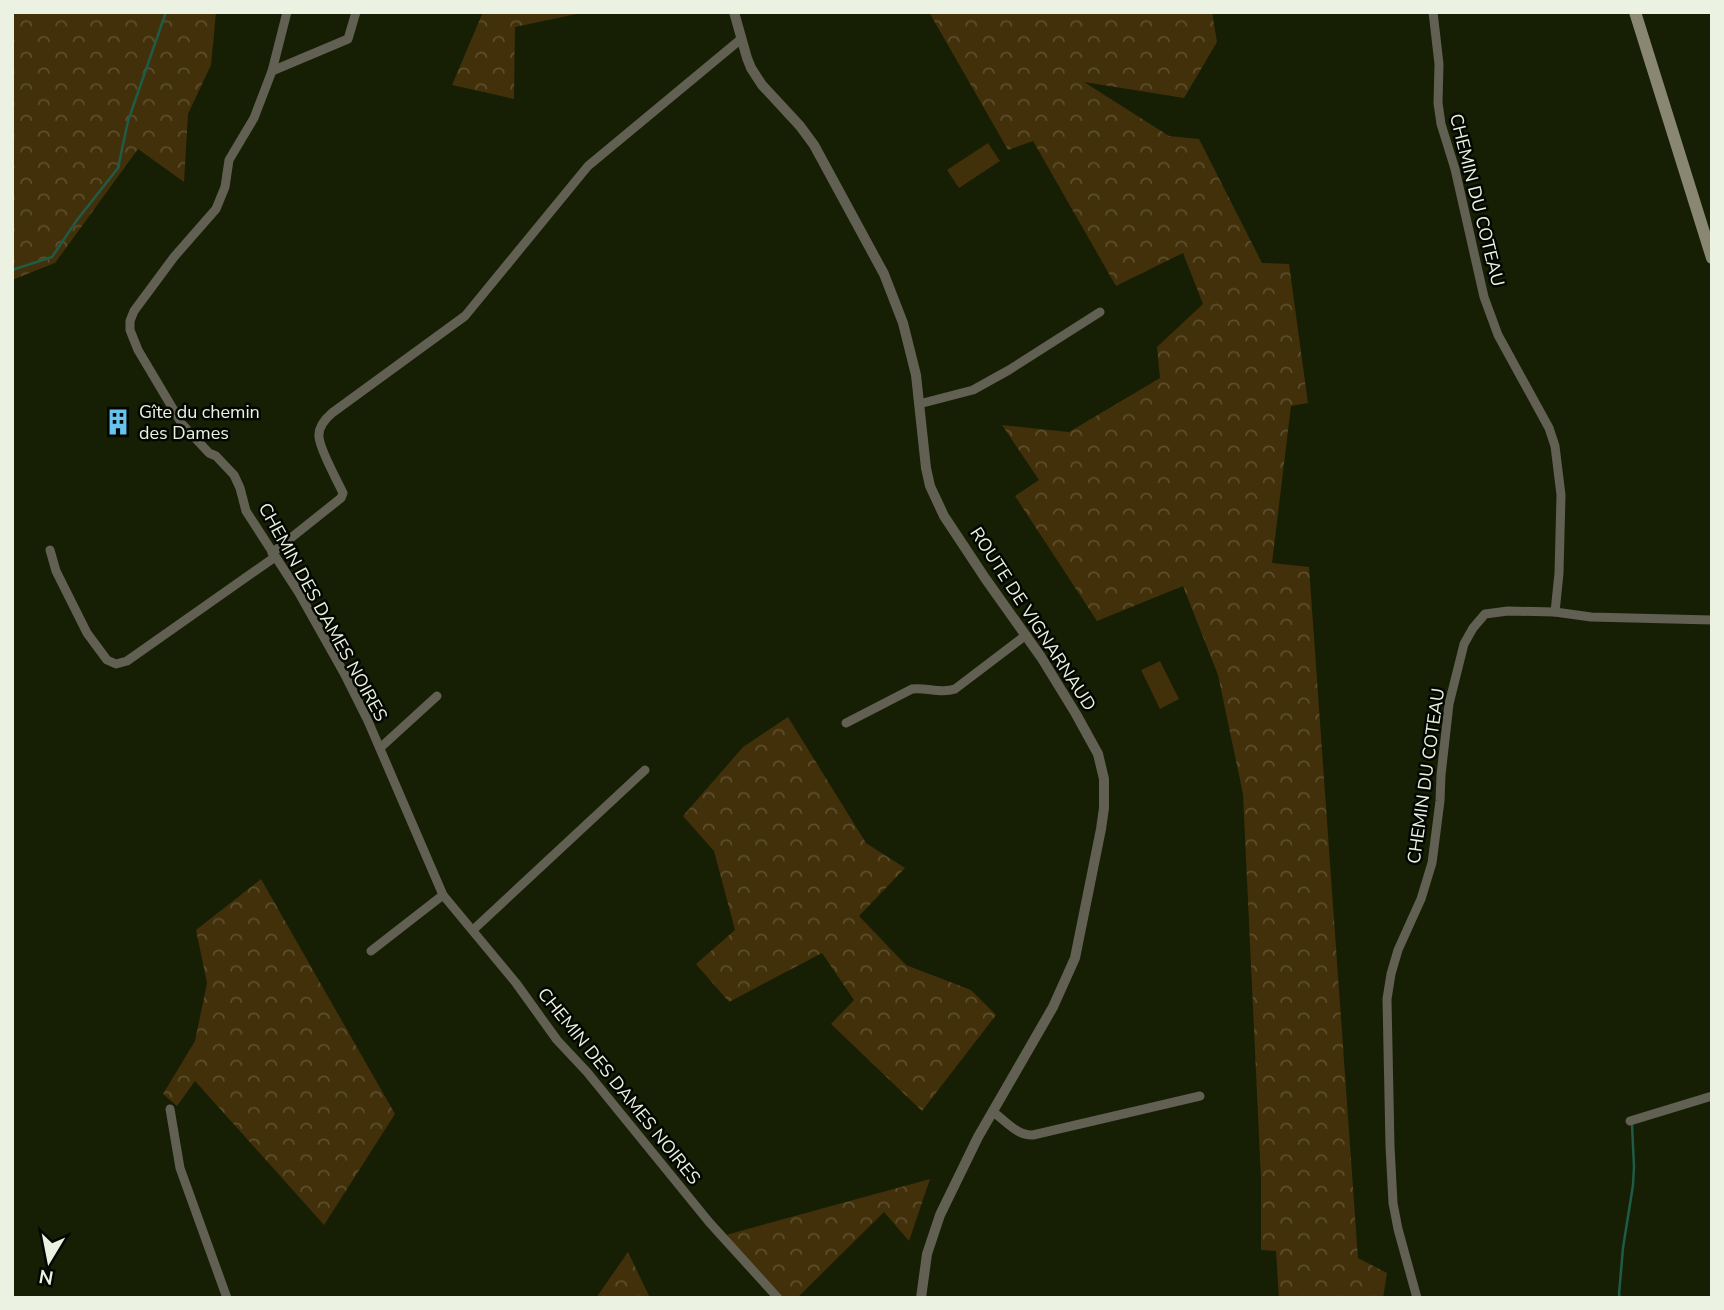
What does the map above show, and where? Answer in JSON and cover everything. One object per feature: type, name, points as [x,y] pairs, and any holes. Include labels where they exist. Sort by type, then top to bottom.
[{"type":"main road","points":[[1635,12],[1712,258]]},
{"type":"street","name":"CHEMIN DES DAMES NOIRES","points":[[287,12],[272,71],[254,118],[229,160],[225,187],[216,209],[174,257],[134,311],[130,330],[138,350],[182,424],[234,475],[246,511],[299,593],[344,673],[368,721],[443,895],[516,983],[557,1040],[587,1072],[709,1222],[778,1298]]},
{"type":"street","points":[[272,71],[348,39],[356,12]]},
{"type":"street","name":"ROUTE DE VIGNARNAUD","points":[[734,12],[747,58],[757,77],[814,145],[884,274],[903,323],[916,375],[926,468],[930,486],[944,516],[1026,635],[1076,714],[1098,754],[1104,779],[1104,808],[1075,958],[1053,1007],[978,1137],[940,1215],[926,1254],[921,1298]]},
{"type":"street","name":"CHEMIN DU COTEAU","points":[[1417,1298],[1393,1203],[1387,999],[1391,974],[1398,950],[1421,899],[1432,863],[1449,704],[1464,643],[1485,614],[1508,611],[1555,612],[1561,495],[1555,446],[1549,428],[1498,335],[1484,297],[1437,103],[1439,64],[1433,12]]},
{"type":"street","points":[[50,550],[56,570],[88,634],[107,660],[116,664],[127,661],[274,555],[341,499],[343,493],[319,437],[324,421],[465,316],[588,166],[741,39]]},
{"type":"street","points":[[919,404],[973,390],[1100,312]]},
{"type":"street","points":[[1555,612],[1591,617],[1712,620]]},
{"type":"street","points":[[846,723],[912,689],[945,692],[955,689],[1026,635]]},
{"type":"street","points":[[380,748],[437,696]]},
{"type":"street","points":[[473,930],[645,770]]},
{"type":"street","points":[[371,951],[443,895]]},
{"type":"street","points":[[993,1112],[1020,1133],[1033,1135],[1200,1096]]},
{"type":"street","points":[[1630,1121],[1712,1096]]},
{"type":"street","points":[[170,1109],[180,1168],[227,1298]]},
{"type":"green space","points":[[12,12],[216,12],[211,65],[188,114],[184,182],[138,149],[55,263],[12,280]]},
{"type":"green space","points":[[483,12],[586,12],[515,27],[514,99],[452,85]]},
{"type":"green space","points":[[929,12],[1212,12],[1217,42],[1184,98],[1084,82],[1169,136],[1199,139],[1262,263],[1289,264],[1308,403],[1291,406],[1272,563],[1309,567],[1358,1258],[1387,1273],[1383,1298],[1279,1298],[1276,1251],[1261,1250],[1261,1179],[1243,794],[1218,675],[1183,586],[1097,621],[1015,496],[1039,480],[1002,425],[1069,432],[1160,378],[1157,347],[1203,304],[1183,253],[1116,286],[1033,141],[1008,150]]},
{"type":"green space","points":[[988,143],[1000,161],[959,188],[947,170]]},
{"type":"green space","points":[[1160,661],[1179,699],[1160,709],[1141,670]]},
{"type":"green space","points":[[788,717],[866,843],[905,868],[859,916],[906,965],[971,990],[996,1015],[922,1111],[831,1024],[854,1000],[822,953],[729,1002],[696,964],[735,930],[714,851],[683,816],[743,747]]},
{"type":"green space","points":[[261,879],[395,1114],[324,1225],[195,1081],[177,1106],[163,1094],[195,1041],[207,983],[196,930]]},
{"type":"green space","points":[[930,1179],[909,1241],[884,1212],[797,1298],[784,1298],[726,1235]]},
{"type":"green space","points":[[628,1252],[650,1298],[596,1298]]},
{"type":"waterway","points":[[12,270],[52,257],[118,168],[128,121],[166,12]]},
{"type":"waterway","points":[[1620,1298],[1623,1248],[1633,1185],[1632,1124]]},
{"type":"place","name":"Gîte du chemin des Dames","points":[[118,422]]}]
